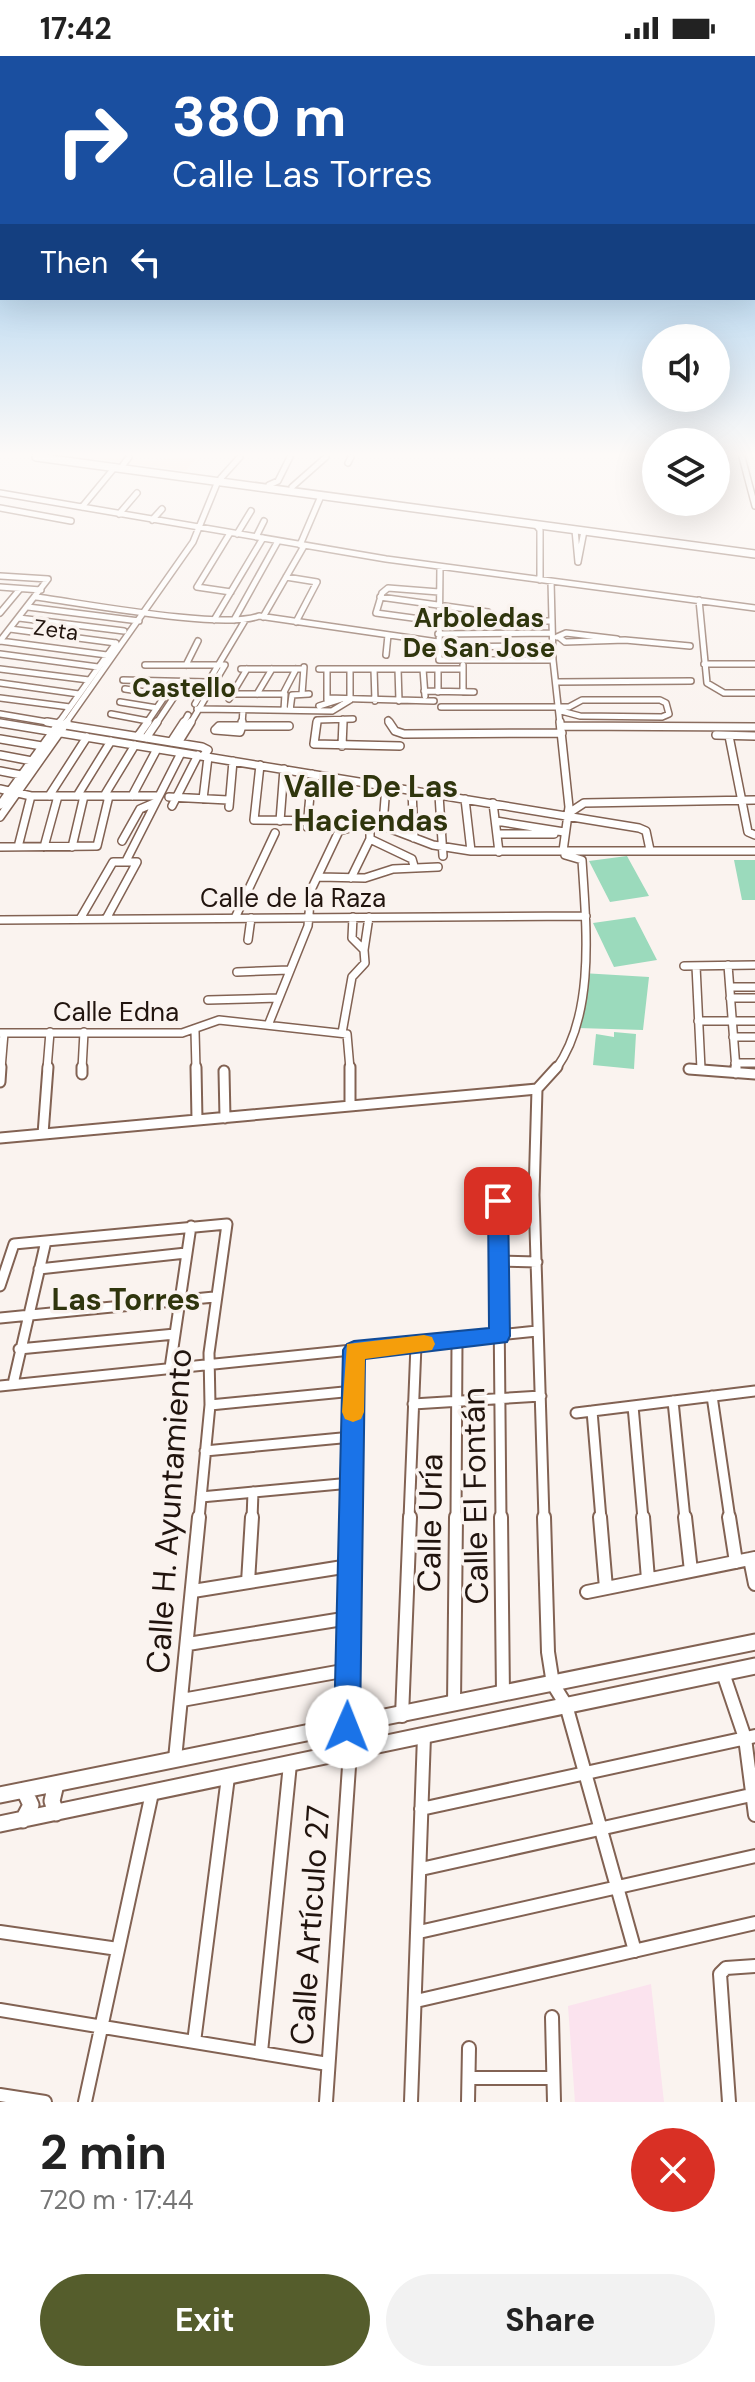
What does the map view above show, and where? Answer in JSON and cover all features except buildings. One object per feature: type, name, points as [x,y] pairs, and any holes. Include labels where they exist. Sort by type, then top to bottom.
[{"type":"main road","points":[[0,1795],[402,1716],[755,1642]]},
{"type":"main road","points":[[0,1824],[755,1666]]},
{"type":"main road","points":[[56,1784],[52,1801],[56,1813]]},
{"type":"main road","points":[[23,1820],[31,1805],[24,1790]]},
{"type":"street","points":[[0,817],[2,806],[183,552]]},
{"type":"street","points":[[222,552],[198,588],[231,592]]},
{"type":"street","points":[[214,620],[252,552]]},
{"type":"street","points":[[234,620],[272,552]]},
{"type":"street","points":[[263,617],[299,552]]},
{"type":"street","points":[[345,552],[755,608]]},
{"type":"street","points":[[540,580],[541,552]]},
{"type":"street","points":[[440,567],[439,660],[553,660]]},
{"type":"street","points":[[0,576],[48,579],[0,641]]},
{"type":"street","points":[[286,577],[317,582],[296,622]]},
{"type":"street","points":[[0,1138],[537,1089],[554,1073],[574,1035],[586,916],[582,860],[565,856],[563,851],[563,833],[569,814],[561,709],[553,660],[551,581]]},
{"type":"street","points":[[0,587],[41,590]]},
{"type":"street","points":[[439,592],[388,588],[380,597],[376,614],[438,621],[551,621]]},
{"type":"street","points":[[0,613],[20,589]]},
{"type":"street","points":[[36,597],[140,617]]},
{"type":"street","points":[[380,597],[490,612],[494,621]]},
{"type":"street","points":[[699,600],[707,683],[712,689],[724,693],[755,693]]},
{"type":"street","points":[[28,607],[244,622]]},
{"type":"street","points":[[174,742],[244,622],[252,616],[438,644],[552,646]]},
{"type":"street","points":[[39,720],[53,719],[70,711],[124,631],[140,617]]},
{"type":"street","points":[[19,618],[124,631]]},
{"type":"street","points":[[10,629],[116,643]]},
{"type":"street","points":[[438,634],[554,636],[568,642],[625,640],[690,646]]},
{"type":"street","points":[[386,655],[388,635]]},
{"type":"street","name":"Zeta","points":[[0,641],[107,655]]},
{"type":"street","points":[[186,665],[198,641]]},
{"type":"street","points":[[0,654],[98,667]]},
{"type":"street","points":[[704,664],[755,664]]},
{"type":"street","points":[[145,665],[221,665]]},
{"type":"street","points":[[196,707],[207,682],[221,665]]},
{"type":"street","points":[[342,746],[323,669],[438,669],[463,666],[463,692]]},
{"type":"street","points":[[288,708],[292,695],[306,694],[301,668]]},
{"type":"street","points":[[288,708],[286,695],[283,694],[231,696],[244,669],[301,668]]},
{"type":"street","points":[[283,694],[301,668]]},
{"type":"street","points":[[0,669],[89,680]]},
{"type":"street","points":[[257,694],[272,669]]},
{"type":"street","points":[[350,669],[350,700]]},
{"type":"street","points":[[374,669],[375,701]]},
{"type":"street","points":[[398,669],[399,701]]},
{"type":"street","points":[[423,669],[425,701]]},
{"type":"street","points":[[438,669],[438,692]]},
{"type":"street","points":[[123,680],[207,682]]},
{"type":"street","points":[[557,686],[691,681]]},
{"type":"street","points":[[0,683],[79,694]]},
{"type":"street","points":[[172,686],[180,686],[139,737],[172,686]]},
{"type":"street","points":[[545,707],[557,686]]},
{"type":"street","points":[[148,721],[110,716],[127,690],[166,695]]},
{"type":"street","points":[[424,691],[474,692]]},
{"type":"street","points":[[0,698],[70,711],[78,723],[90,729]]},
{"type":"street","points":[[331,706],[341,699],[434,701]]},
{"type":"street","points":[[196,707],[240,710],[288,708],[331,706],[350,700]]},
{"type":"street","points":[[441,707],[545,707],[598,717],[662,717],[669,714],[666,703],[660,700],[578,700],[572,706],[561,709]]},
{"type":"street","points":[[595,701],[598,717]]},
{"type":"street","points":[[120,702],[157,708]]},
{"type":"street","points":[[196,707],[288,708]]},
{"type":"street","points":[[240,710],[238,726],[289,726]]},
{"type":"street","points":[[0,714],[139,737]]},
{"type":"street","points":[[353,719],[316,721],[314,744],[400,746]]},
{"type":"street","points":[[388,720],[395,731],[404,734],[754,727],[754,738],[716,735]]},
{"type":"street","points":[[0,723],[569,814],[643,829],[650,850]]},
{"type":"street","points":[[34,729],[44,735],[43,745]]},
{"type":"street","points":[[13,792],[21,775],[56,732]]},
{"type":"street","points":[[44,847],[54,796],[90,738],[101,732],[207,749],[172,797],[172,806]]},
{"type":"street","points":[[729,736],[748,832],[755,835]]},
{"type":"street","points":[[0,739],[43,745]]},
{"type":"street","points":[[72,847],[80,796],[111,741]]},
{"type":"street","points":[[187,744],[203,756]]},
{"type":"street","points":[[0,847],[99,844],[107,796],[135,745]]},
{"type":"street","points":[[132,796],[157,749]]},
{"type":"street","points":[[126,861],[181,753]]},
{"type":"street","points":[[0,755],[32,761]]},
{"type":"street","points":[[203,756],[203,799]]},
{"type":"street","points":[[172,797],[229,803],[233,761]]},
{"type":"street","points":[[260,765],[253,819],[385,824]]},
{"type":"street","points":[[280,821],[284,769]]},
{"type":"street","points":[[0,771],[21,775]]},
{"type":"street","points":[[309,823],[312,774]]},
{"type":"street","points":[[385,824],[386,786]]},
{"type":"street","points":[[0,789],[31,796],[159,796]]},
{"type":"street","points":[[412,790],[414,838]]},
{"type":"street","points":[[439,795],[443,852]]},
{"type":"street","points":[[18,847],[31,796]]},
{"type":"street","points":[[465,799],[471,851]]},
{"type":"street","points":[[569,814],[584,803],[755,800]]},
{"type":"street","points":[[122,841],[140,809],[154,803]]},
{"type":"street","points":[[493,803],[499,852]]},
{"type":"street","points":[[496,821],[563,833]]},
{"type":"street","points":[[341,824],[385,824],[443,852],[755,851]]},
{"type":"street","points":[[269,1023],[308,926],[304,917],[341,824]]},
{"type":"street","points":[[351,878],[370,839],[370,825]]},
{"type":"street","points":[[235,918],[275,833]]},
{"type":"street","points":[[498,834],[563,833]]},
{"type":"street","points":[[370,839],[412,859],[414,866]]},
{"type":"street","points":[[80,919],[113,862],[138,863],[106,919]]},
{"type":"street","points":[[319,877],[351,878],[414,866],[438,867]]},
{"type":"street","name":"Calle de la Raza","points":[[0,920],[586,916]]},
{"type":"street","points":[[353,917],[352,938],[364,950]]},
{"type":"street","points":[[350,1106],[350,1037],[342,1033],[352,977],[364,967],[369,917]]},
{"type":"street","points":[[248,940],[251,918]]},
{"type":"street","points":[[728,965],[736,1073]]},
{"type":"street","points":[[684,966],[755,965]]},
{"type":"street","points":[[696,966],[701,1070]]},
{"type":"street","points":[[237,972],[289,970]]},
{"type":"street","points":[[730,987],[755,987]]},
{"type":"street","points":[[208,1000],[278,998]]},
{"type":"street","points":[[730,998],[755,998]]},
{"type":"street","name":"Calle Edna","points":[[2,1033],[195,1031],[219,1020],[342,1033]]},
{"type":"street","points":[[698,1021],[755,1021]]},
{"type":"street","points":[[195,1031],[197,1120]]},
{"type":"street","points":[[43,1134],[50,1032]]},
{"type":"street","points":[[82,1074],[84,1032]]},
{"type":"street","points":[[0,1082],[2,1033]]},
{"type":"street","points":[[733,1037],[755,1037]]},
{"type":"street","points":[[735,1063],[755,1063]]},
{"type":"street","points":[[689,1069],[755,1074]]},
{"type":"street","points":[[224,1071],[225,1118]]},
{"type":"street","points":[[537,1089],[534,1195],[548,1652],[553,1684],[566,1705],[598,1828],[635,1951]]},
{"type":"street","name":"Calle El Fontán","points":[[498,1201],[503,1695]]},
{"type":"street","name":"Calle H. Ayuntamiento","points":[[175,1760],[210,1405],[209,1364],[214,1297],[227,1225],[191,1226]]},
{"type":"street","points":[[0,1286],[10,1247],[14,1244],[191,1226],[170,1368]]},
{"type":"street","points":[[13,1384],[46,1241]]},
{"type":"street","points":[[39,1269],[186,1253]]},
{"type":"street","points":[[498,1261],[537,1262]]},
{"type":"street","points":[[0,1318],[214,1297]]},
{"type":"street","points":[[0,1386],[537,1331]]},
{"type":"street","points":[[19,1349],[175,1334]]},
{"type":"street","name":"Calle Uría","points":[[454,1705],[457,1341]]},
{"type":"street","points":[[402,1716],[416,1345]]},
{"type":"street","points":[[347,1727],[354,1350]]},
{"type":"street","points":[[210,1405],[354,1391]]},
{"type":"street","points":[[576,1413],[755,1391]]},
{"type":"street","points":[[413,1404],[541,1396]]},
{"type":"street","points":[[712,1396],[736,1562]]},
{"type":"street","points":[[673,1401],[691,1571]]},
{"type":"street","points":[[633,1406],[648,1579]]},
{"type":"street","points":[[592,1411],[606,1588]]},
{"type":"street","points":[[205,1451],[352,1437]]},
{"type":"street","points":[[201,1497],[351,1483]]},
{"type":"street","points":[[248,1582],[253,1492]]},
{"type":"street","points":[[587,1592],[752,1559],[755,1584]]},
{"type":"street","points":[[193,1591],[349,1566]]},
{"type":"street","points":[[188,1644],[349,1618]]},
{"type":"street","points":[[182,1700],[348,1670]]},
{"type":"street","points":[[723,1673],[750,1737],[755,1815]]},
{"type":"street","points":[[411,2102],[424,1736]]},
{"type":"street","points":[[421,1809],[750,1737]]},
{"type":"street","name":"Calle Artículo 27","points":[[326,2102],[350,1752]]},
{"type":"street","points":[[261,2052],[290,1764]]},
{"type":"street","points":[[194,2042],[228,1777]]},
{"type":"street","points":[[85,2102],[152,1793]]},
{"type":"street","points":[[421,1869],[754,1794]]},
{"type":"street","points":[[419,1932],[755,1856]]},
{"type":"street","points":[[416,2001],[755,1923]]},
{"type":"street","points":[[0,1932],[118,1949]]},
{"type":"street","points":[[729,2102],[720,1974],[726,1968],[755,1966]]},
{"type":"street","points":[[0,2010],[328,2064]]},
{"type":"street","points":[[552,2017],[554,2102]]},
{"type":"street","points":[[468,2102],[469,2048]]},
{"type":"street","points":[[469,2078],[553,2078]]},
{"type":"street","points":[[0,2095],[45,2102]]},
{"type":"shaded area","points":[[651,1984],[664,2102],[575,2102],[568,2006]]},
{"type":"green space","points":[[627,856],[649,896],[610,902],[589,861]]},
{"type":"green space","points":[[734,860],[755,860],[755,900],[742,900]]},
{"type":"green space","points":[[635,917],[657,960],[614,967],[593,923]]},
{"type":"green space","points":[[582,973],[649,977],[643,1030],[578,1028]]},
{"type":"green space","points":[[614,1032],[636,1034],[634,1069],[593,1065],[596,1034],[614,1037]]},
{"type":"slow traffic","points":[[353,1412],[354,1350],[424,1344]]},
{"type":"district","name":"Arboledas De San Jose","points":[[479,633]]},
{"type":"district","name":"Castello","points":[[184,688]]},
{"type":"district","name":"Valle De Las Haciendas","points":[[371,803]]},
{"type":"district","name":"Las Torres","points":[[126,1299]]},
{"type":"route","points":[[347,1727],[354,1350],[499,1336],[498,1201]]}]
